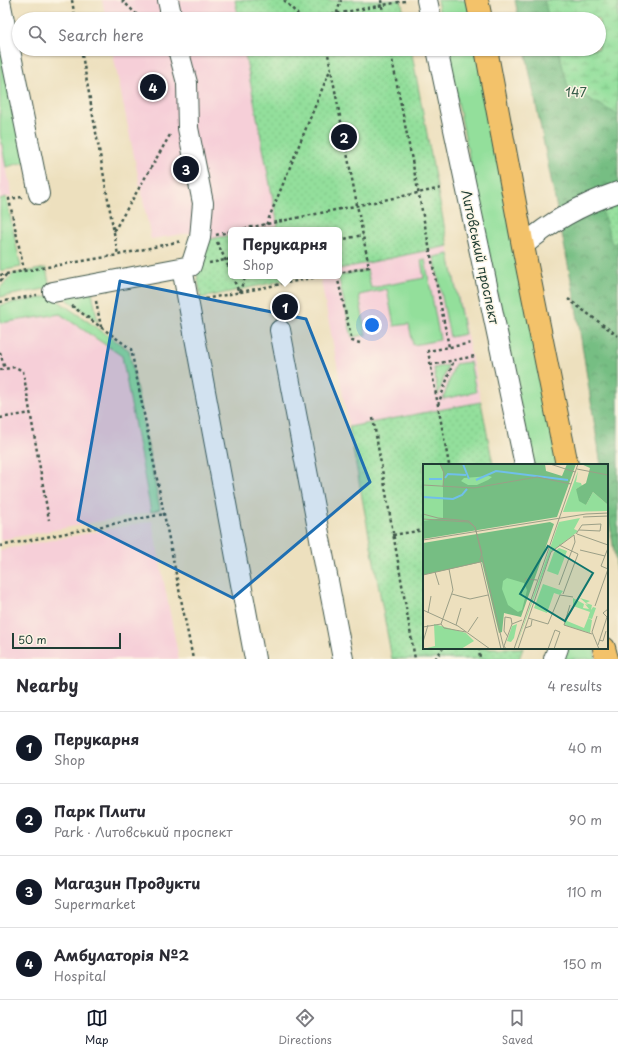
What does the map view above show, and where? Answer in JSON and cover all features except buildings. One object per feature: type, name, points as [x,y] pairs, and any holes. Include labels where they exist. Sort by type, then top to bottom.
[{"type":"main road","points":[[477,0],[480,12]]},
{"type":"main road","points":[[487,56],[523,246],[567,464]]},
{"type":"main road","points":[[604,649],[607,659]]},
{"type":"street","points":[[168,0],[171,12]]},
{"type":"street","points":[[427,0],[430,12]]},
{"type":"street","points":[[0,1],[38,194]]},
{"type":"street","points":[[53,292],[191,266],[200,238],[203,203],[188,128],[187,83],[180,56]]},
{"type":"street","name":"Литовський проспект","points":[[438,56],[525,464]]},
{"type":"street","points":[[523,246],[548,225],[574,210],[618,192]]},
{"type":"street","points":[[182,268],[256,659]]},
{"type":"street","points":[[280,330],[343,659]]},
{"type":"street","points":[[554,659],[558,649]]},
{"type":"path","points":[[72,0],[75,12]]},
{"type":"path","points":[[122,0],[134,12]]},
{"type":"path","points":[[284,0],[295,12]]},
{"type":"path","points":[[337,12],[341,0]]},
{"type":"path","points":[[381,0],[383,12]]},
{"type":"path","points":[[348,12],[405,2]]},
{"type":"path","points":[[82,56],[118,255]]},
{"type":"path","points":[[328,56],[370,266],[342,272]]},
{"type":"path","points":[[391,56],[449,347]]},
{"type":"path","points":[[266,227],[331,68]]},
{"type":"path","points":[[113,231],[170,135]]},
{"type":"path","points":[[252,227],[442,188]]},
{"type":"path","points":[[24,270],[9,199],[38,194]]},
{"type":"path","points":[[228,232],[213,235],[228,265]]},
{"type":"path","points":[[342,239],[363,235]]},
{"type":"path","points":[[0,274],[118,255],[200,238]]},
{"type":"path","points":[[0,281],[8,273]]},
{"type":"path","points":[[233,279],[239,293]]},
{"type":"path","points":[[239,293],[245,279]]},
{"type":"path","points":[[282,284],[283,279]]},
{"type":"path","points":[[188,302],[307,279]]},
{"type":"path","points":[[338,279],[352,341],[360,343]]},
{"type":"path","points":[[92,285],[101,327]]},
{"type":"path","points":[[0,302],[53,292],[131,349],[193,659]]},
{"type":"path","points":[[568,298],[618,336]]},
{"type":"path","points":[[449,464],[428,351],[472,343]]},
{"type":"path","points":[[0,352],[6,369]]},
{"type":"path","points":[[430,365],[475,356]]},
{"type":"path","points":[[438,405],[454,360]]},
{"type":"path","points":[[0,370],[16,367],[23,371],[49,520]]},
{"type":"path","points":[[0,418],[31,413]]},
{"type":"path","points":[[373,418],[415,659]]},
{"type":"path","points":[[0,546],[164,514]]},
{"type":"path","points":[[393,535],[423,530]]},
{"type":"path","points":[[435,659],[442,649]]},
{"type":"path","points":[[479,649],[480,659]]},
{"type":"highlighted area","points":[[120,281],[306,319],[370,482],[233,598],[78,520]]},
{"type":"shaded area","points":[[102,0],[235,0],[238,12],[105,12]]},
{"type":"shaded area","points":[[113,56],[245,56],[278,226],[228,227],[228,236],[205,240],[203,231],[151,239]]},
{"type":"shaded area","points":[[0,134],[12,196],[0,199]]},
{"type":"shaded area","points":[[448,246],[481,402],[349,427],[321,279],[342,279],[342,268]]},
{"type":"shaded area","points":[[60,314],[122,356],[151,512],[0,540],[0,323]]},
{"type":"shaded area","points":[[152,521],[179,659],[0,659],[0,550]]},
{"type":"green space","points":[[235,0],[401,0],[404,12],[238,12]]},
{"type":"green space","points":[[437,0],[469,0],[471,12],[440,12]]},
{"type":"green space","name":"147","points":[[515,0],[618,0],[618,577],[608,512],[608,464],[601,464],[574,294],[526,56],[606,56],[606,12],[518,12]]},
{"type":"green space","points":[[544,0],[618,0],[618,115],[568,87],[560,56],[606,56],[606,12],[547,12]]},
{"type":"green space","points":[[0,13],[29,161],[6,167],[0,134]]},
{"type":"green space","points":[[245,56],[412,56],[448,246],[342,268],[342,227],[273,227],[278,226]]},
{"type":"green space","points":[[448,56],[479,56],[558,464],[532,464]]},
{"type":"green space","points":[[6,197],[21,267],[0,271],[0,199]]},
{"type":"green space","points":[[618,205],[618,242],[612,244],[602,210]]},
{"type":"green space","points":[[228,236],[228,279],[290,279],[201,298],[196,268],[205,240]]},
{"type":"green space","points":[[449,254],[465,334],[450,337],[434,257]]},
{"type":"green space","points":[[425,259],[440,340],[413,345],[409,324],[394,326],[387,289],[359,295],[366,335],[352,337],[339,279],[342,279],[342,275],[367,270],[371,288],[424,278],[421,260]]},
{"type":"green space","points":[[46,268],[50,288],[0,297],[0,288],[13,274]]},
{"type":"green space","points":[[91,287],[98,322],[57,292]]},
{"type":"green space","points":[[51,296],[129,350],[160,509],[151,512],[122,356],[60,314],[0,323],[0,305]]},
{"type":"green space","points":[[470,362],[476,392],[443,399],[455,364]]},
{"type":"green space","points":[[448,365],[438,396],[434,368]]},
{"type":"green space","points":[[481,402],[493,464],[423,464],[423,649],[523,649],[519,659],[392,659],[349,427]]},
{"type":"green space","points":[[564,649],[594,649],[596,659],[561,659]]},
{"type":"place","name":"Амбулаторія №2","points":[[153,87]]},
{"type":"place","name":"Парк Плити","points":[[344,137]]},
{"type":"place","name":"Магазин Продукти","points":[[186,169]]},
{"type":"place","name":"Перукарня","points":[[285,307]]}]
